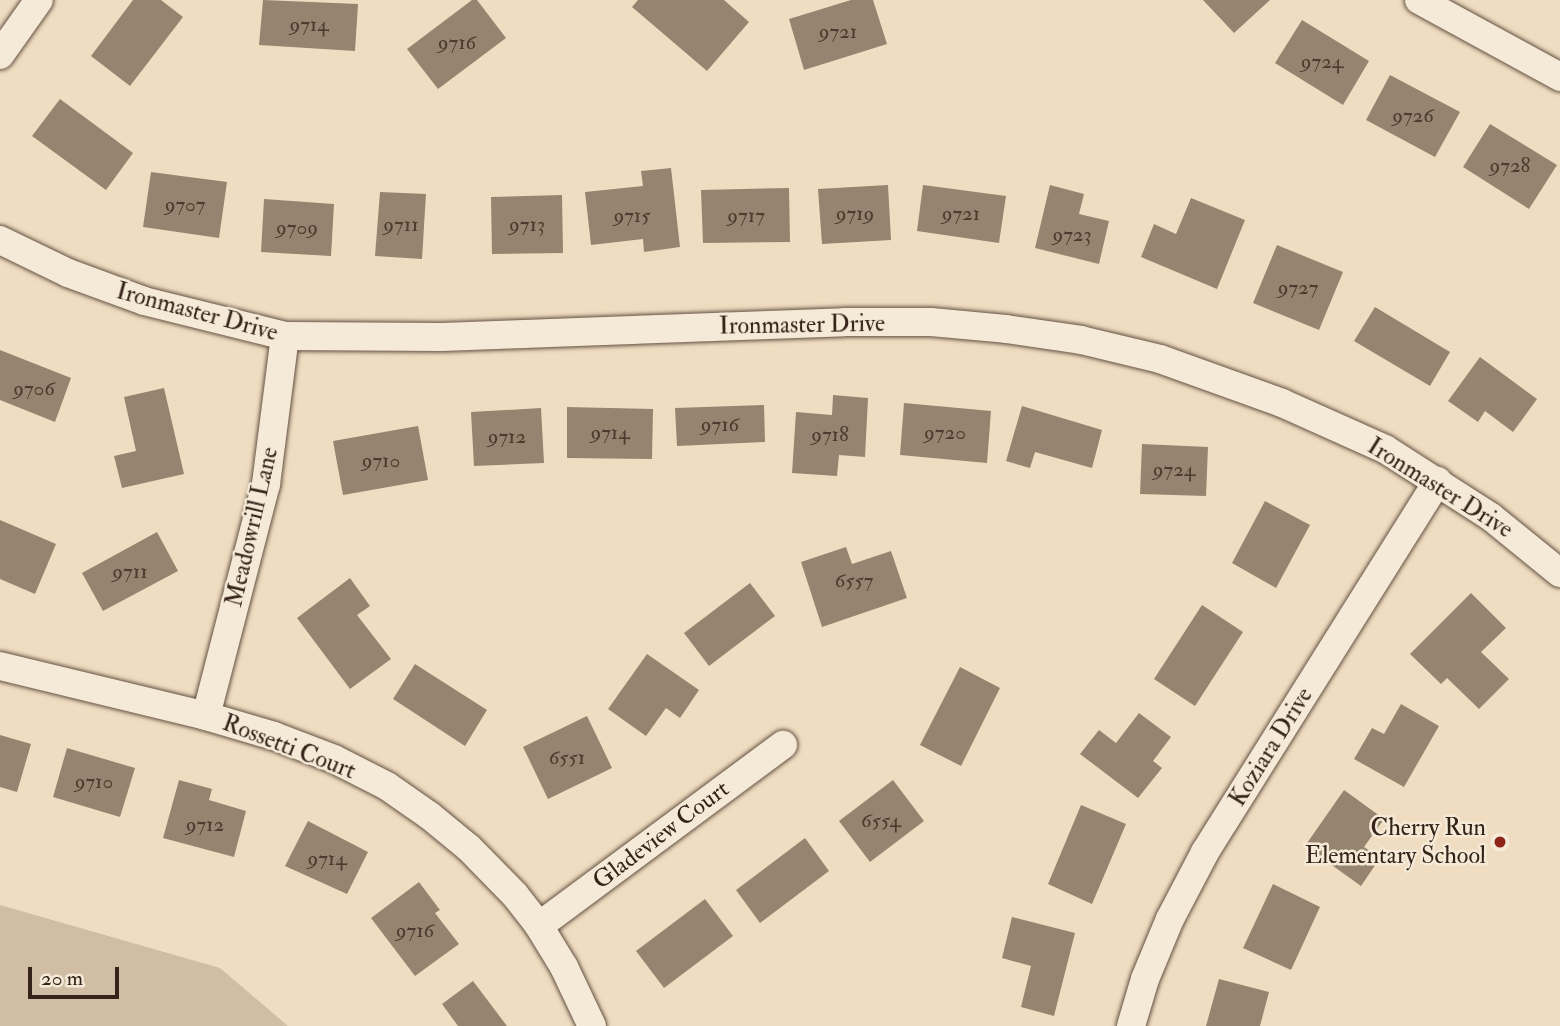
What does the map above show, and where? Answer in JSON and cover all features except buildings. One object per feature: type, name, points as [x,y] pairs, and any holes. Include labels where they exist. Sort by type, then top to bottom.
[{"type":"street","points":[[0,55],[39,0]]},
{"type":"street","points":[[1419,0],[1560,77]]},
{"type":"street","name":"Ironmaster Drive","points":[[0,240],[68,273],[144,301],[285,336],[442,337],[845,322],[931,323],[1006,328],[1081,341],[1172,364],[1294,408],[1385,449],[1491,517],[1560,573]]},
{"type":"street","name":"Meadowrill Lane","points":[[206,716],[266,484],[285,336]]},
{"type":"street","name":"Koziara Drive","points":[[1131,1026],[1145,979],[1170,919],[1205,852],[1438,481]]},
{"type":"street","name":"Rossetti Court","points":[[0,666],[206,716],[322,754],[387,786],[469,848],[539,926],[564,967],[592,1026]]},
{"type":"street","name":"Gladeview Court","points":[[539,926],[783,745]]},
{"type":"shaded area","points":[[0,905],[220,968],[288,1026],[0,1026]]},
{"type":"place","name":"Cherry Run Elementary School","points":[[1500,842]]}]
